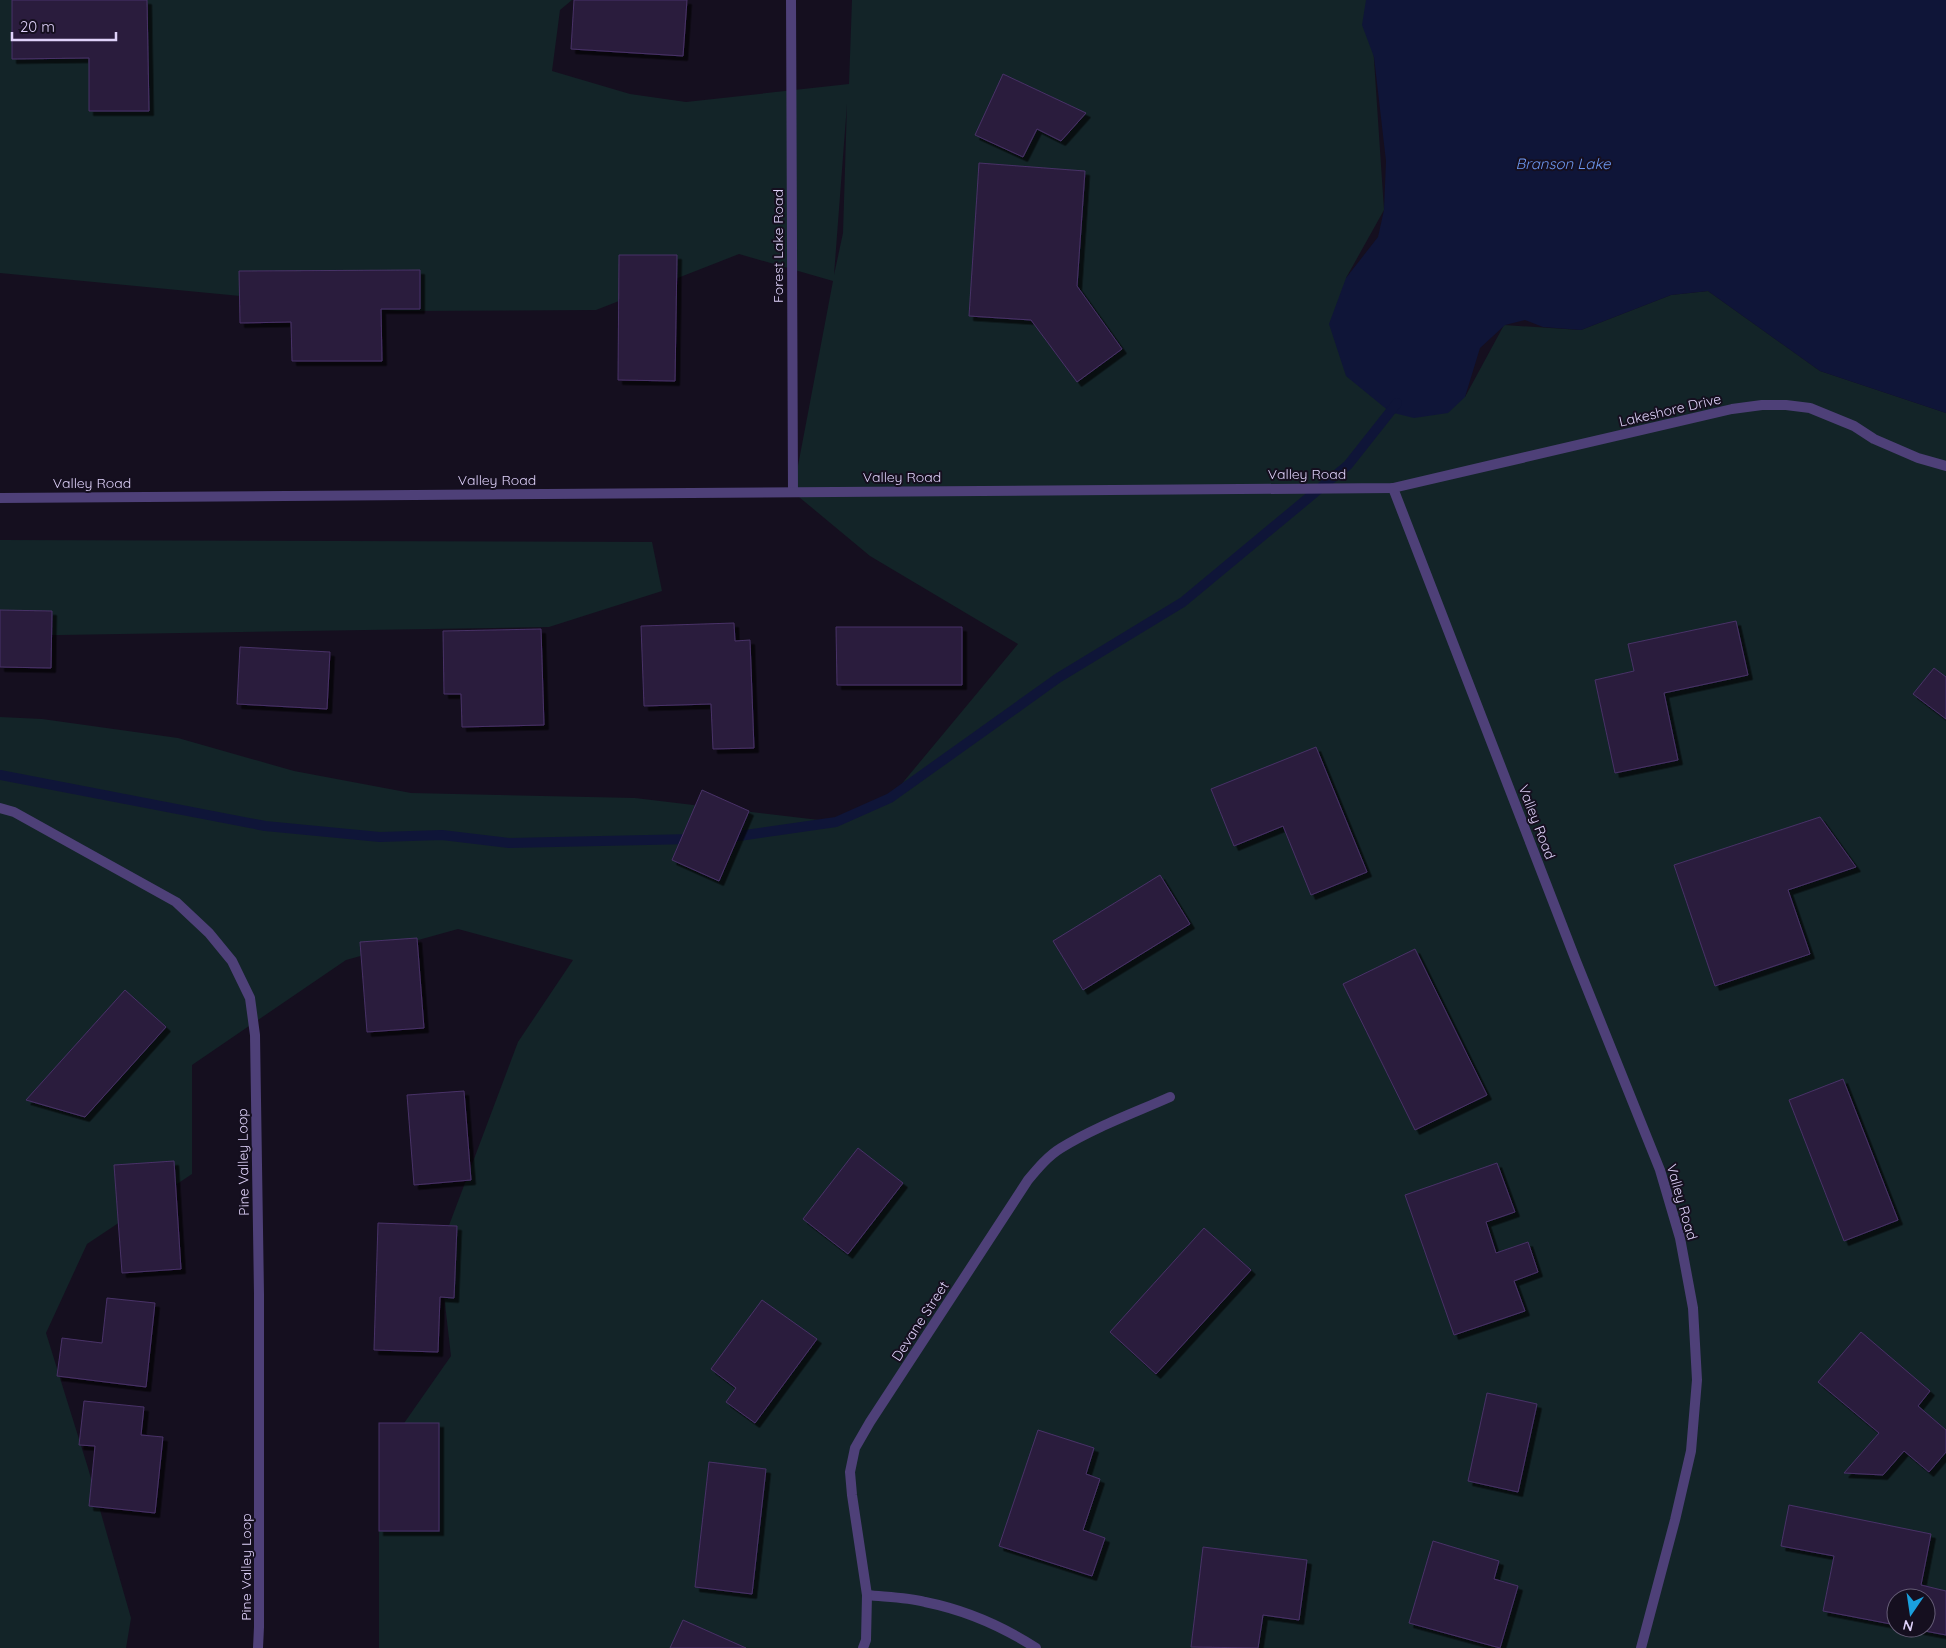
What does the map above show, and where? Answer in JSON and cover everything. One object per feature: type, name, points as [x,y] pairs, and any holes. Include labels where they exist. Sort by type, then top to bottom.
[{"type":"street","name":"Forest Lake Road","points":[[791,0],[793,492]]},
{"type":"street","name":"Lakeshore Drive","points":[[1393,488],[1732,410],[1762,405],[1810,408],[1854,426],[1874,439],[1918,458],[1946,466]]},
{"type":"street","name":"Valley Road","points":[[0,498],[1393,488],[1572,952],[1660,1170],[1680,1238],[1693,1308],[1697,1380],[1691,1451],[1641,1648]]},
{"type":"street","name":"Pine Valley Loop","points":[[0,808],[14,812],[176,902],[209,933],[232,961],[250,998],[255,1036],[259,1294],[260,1627],[258,1648]]},
{"type":"street","name":"Devane Street","points":[[863,1648],[866,1640],[867,1595],[850,1472],[855,1448],[1028,1180],[1043,1162],[1061,1148],[1086,1134],[1170,1098]]},
{"type":"street","points":[[867,1595],[924,1601],[970,1614],[1014,1634],[1036,1648]]},
{"type":"shaded area","points":[[0,0],[572,0],[560,10],[552,71],[630,94],[686,102],[849,84],[852,0],[1370,0],[1384,210],[1346,278],[1465,397],[1504,325],[1581,330],[1671,295],[1708,291],[1820,371],[1946,413],[1946,1648],[379,1648],[379,1459],[451,1356],[439,1252],[518,1042],[573,960],[458,929],[346,960],[192,1065],[192,1174],[87,1244],[46,1333],[88,1468],[131,1618],[126,1648],[0,1648],[0,717],[42,719],[178,738],[294,771],[411,793],[635,798],[836,822],[890,798],[1018,644],[870,556],[793,492],[833,281],[739,254],[596,310],[397,311],[0,273]],"holes":[[[847,104],[843,233],[834,275]]]},
{"type":"shaded area","points":[[0,540],[652,542],[662,591],[549,627],[0,636]]},
{"type":"water","name":"Branson Lake","points":[[1366,0],[1946,0],[1946,413],[1820,371],[1708,291],[1671,295],[1581,330],[1543,327],[1525,320],[1505,325],[1480,348],[1465,397],[1448,413],[1414,418],[1390,412],[1346,376],[1329,324],[1346,278],[1378,237],[1384,210],[1386,161],[1374,57],[1362,25]]},
{"type":"building","points":[[12,0],[147,0],[149,111],[89,111],[89,58],[12,59]]},
{"type":"building","points":[[574,0],[687,0],[683,56],[571,49]]},
{"type":"building","points":[[1003,74],[1086,113],[1061,141],[1037,129],[1023,157],[975,135]]},
{"type":"building","points":[[979,163],[1085,171],[1077,286],[1122,349],[1077,382],[1031,320],[969,316]]},
{"type":"building","points":[[619,255],[677,255],[675,381],[618,380]]},
{"type":"building","points":[[420,270],[420,309],[381,309],[382,361],[292,361],[291,322],[240,323],[239,271]]},
{"type":"building","points":[[0,610],[52,611],[51,668],[0,667]]},
{"type":"building","points":[[1736,621],[1748,675],[1664,693],[1678,760],[1615,773],[1595,680],[1634,671],[1628,644]]},
{"type":"building","points":[[734,623],[735,641],[750,640],[754,748],[713,749],[711,704],[644,706],[641,626]]},
{"type":"building","points":[[836,627],[962,627],[962,685],[837,685]]},
{"type":"building","points":[[541,629],[544,725],[462,727],[461,694],[444,694],[443,631]]},
{"type":"building","points":[[240,647],[330,652],[327,709],[237,704]]},
{"type":"building","points":[[1934,668],[1946,677],[1946,719],[1913,694]]},
{"type":"building","points":[[1316,747],[1367,872],[1311,895],[1283,826],[1234,846],[1211,789]]},
{"type":"building","points":[[702,790],[749,811],[719,881],[672,860]]},
{"type":"building","points":[[1820,817],[1856,867],[1788,890],[1810,954],[1715,986],[1674,865]]},
{"type":"building","points":[[1160,875],[1190,924],[1083,990],[1053,941]]},
{"type":"building","points":[[417,938],[424,1028],[367,1032],[360,942]]},
{"type":"building","points":[[1415,949],[1487,1095],[1415,1130],[1343,984]]},
{"type":"building","points":[[125,990],[166,1027],[85,1117],[26,1100]]},
{"type":"building","points":[[1843,1079],[1898,1220],[1844,1241],[1789,1100]]},
{"type":"building","points":[[464,1091],[471,1180],[414,1185],[407,1095]]},
{"type":"building","points":[[858,1148],[903,1183],[848,1254],[803,1219]]},
{"type":"building","points":[[174,1161],[181,1269],[122,1273],[114,1165]]},
{"type":"building","points":[[1497,1163],[1515,1212],[1486,1222],[1496,1253],[1528,1242],[1538,1272],[1514,1281],[1525,1311],[1454,1335],[1405,1195]]},
{"type":"building","points":[[378,1223],[457,1226],[454,1298],[440,1297],[438,1352],[374,1350]]},
{"type":"building","points":[[1204,1228],[1251,1270],[1156,1374],[1110,1332]]},
{"type":"building","points":[[107,1298],[155,1303],[146,1387],[57,1376],[62,1338],[102,1343]]},
{"type":"building","points":[[762,1300],[817,1339],[755,1423],[726,1402],[736,1388],[711,1369]]},
{"type":"building","points":[[1861,1332],[1930,1391],[1918,1406],[1946,1430],[1946,1452],[1929,1472],[1904,1451],[1883,1475],[1844,1473],[1879,1433],[1818,1382]]},
{"type":"building","points":[[1487,1393],[1537,1404],[1518,1492],[1468,1481]]},
{"type":"building","points":[[84,1401],[144,1407],[141,1435],[163,1437],[155,1513],[89,1506],[95,1446],[79,1445]]},
{"type":"building","points":[[379,1423],[439,1423],[439,1531],[379,1531]]},
{"type":"building","points":[[1038,1430],[1094,1448],[1086,1474],[1100,1479],[1083,1530],[1105,1538],[1092,1576],[999,1546]]},
{"type":"building","points":[[709,1462],[766,1469],[752,1594],[695,1587]]},
{"type":"building","points":[[1789,1505],[1931,1534],[1921,1585],[1934,1588],[1886,1588],[1886,1623],[1823,1611],[1834,1556],[1781,1546]]},
{"type":"building","points":[[1433,1541],[1499,1561],[1494,1579],[1518,1586],[1500,1648],[1409,1623]]},
{"type":"building","points":[[1203,1547],[1307,1560],[1299,1620],[1263,1615],[1258,1648],[1191,1647]]},
{"type":"building","points":[[1936,1589],[1946,1591],[1946,1635],[1936,1633]]},
{"type":"building","points":[[683,1620],[746,1648],[670,1648]]},
{"type":"waterway","points":[[725,838],[836,822],[890,798],[1058,678],[1183,602],[1348,465],[1397,403]]},
{"type":"waterway","points":[[0,775],[265,826],[380,837],[442,835],[509,843],[693,839]]}]
